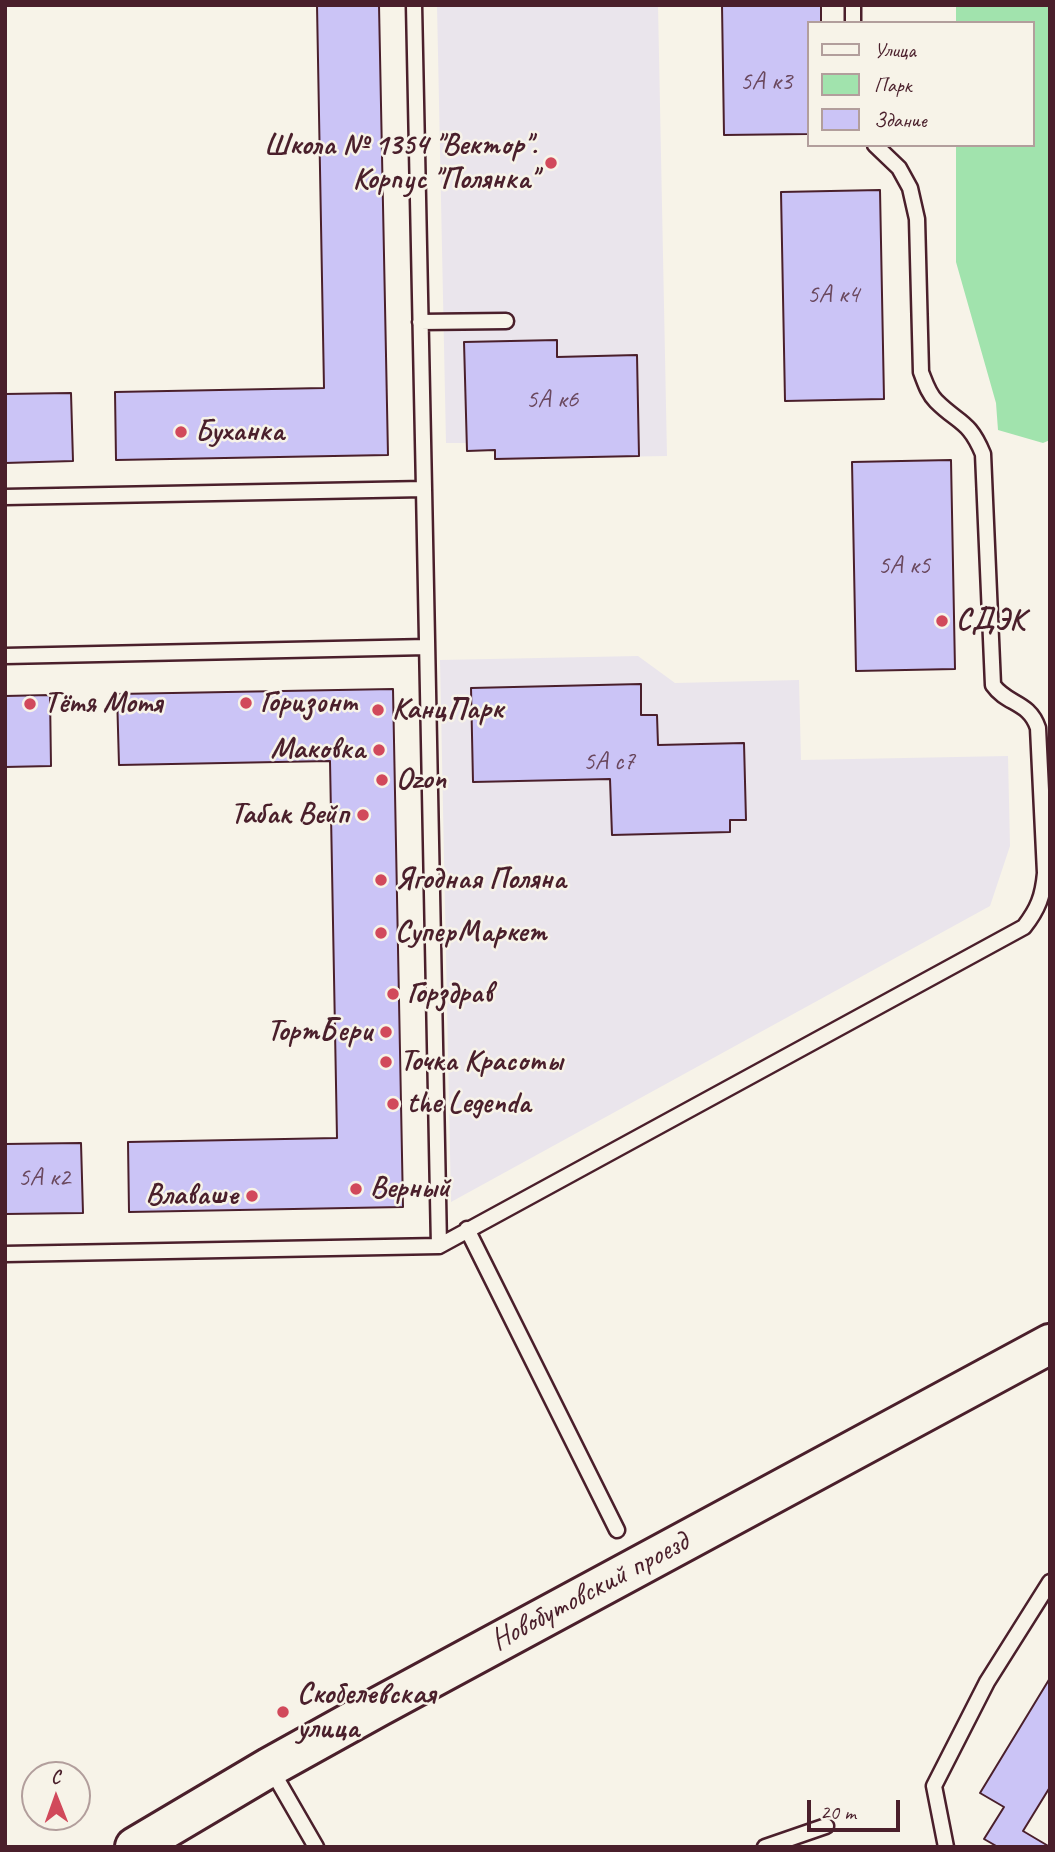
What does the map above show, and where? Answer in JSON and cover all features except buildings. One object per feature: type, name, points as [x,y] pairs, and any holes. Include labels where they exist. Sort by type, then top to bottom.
[{"type":"street","name":"Новобутовский проезд","points":[[135,1847],[164,1836],[270,1767],[1050,1344]]},
{"type":"lane","points":[[414,5],[439,1246]]},
{"type":"lane","points":[[5,1254],[439,1246],[1024,927],[1036,911],[1043,895],[1045,873],[1038,728],[1029,711],[1014,700],[1000,695],[993,685],[983,454],[965,422],[936,401],[921,372],[917,219],[910,188],[899,168],[877,147]]},
{"type":"lane","points":[[420,322],[506,321]]},
{"type":"lane","points":[[5,497],[424,489]]},
{"type":"lane","points":[[5,656],[427,647]]},
{"type":"lane","points":[[467,1230],[617,1530]]},
{"type":"lane","points":[[946,1847],[934,1786],[987,1682],[1050,1582]]},
{"type":"lane","points":[[270,1767],[316,1847]]},
{"type":"lane","points":[[765,1847],[826,1826]]},
{"type":"shaded area","name":"Школа № 1354 \"Вектор\". Корпус \"Полянка\"","points":[[437,5],[658,5],[667,456],[495,459],[495,450],[467,451],[466,443],[446,443]]},
{"type":"shaded area","points":[[638,656],[675,683],[799,680],[801,760],[1008,756],[1010,846],[990,906],[451,1202],[440,660]]},
{"type":"green space","points":[[956,5],[1050,5],[1050,440],[1043,443],[998,430],[996,403],[956,262],[956,147],[1034,147],[1034,21],[956,21]]},
{"type":"place","name":"Школа № 1354 \"Вектор\". Корпус \"Полянка\"","points":[[551,163]]},
{"type":"place","name":"Буханка","points":[[181,432]]},
{"type":"place","name":"СДЭК","points":[[942,621]]},
{"type":"place","name":"Горизонт","points":[[246,703]]},
{"type":"place","name":"Тётя Мотя","points":[[30,704]]},
{"type":"place","name":"КанцПарк","points":[[378,710]]},
{"type":"place","name":"Маковка","points":[[379,750]]},
{"type":"place","name":"Ozon","points":[[382,780]]},
{"type":"place","name":"Табак Вейп","points":[[363,815]]},
{"type":"place","name":"Ягодная Поляна","points":[[381,880]]},
{"type":"place","name":"СуперМаркет","points":[[381,933]]},
{"type":"place","name":"Горздрав","points":[[393,994]]},
{"type":"place","name":"ТортБери","points":[[386,1032]]},
{"type":"place","name":"Точка Красоты","points":[[386,1062]]},
{"type":"place","name":"the Legenda","points":[[393,1104]]},
{"type":"place","name":"Верный","points":[[356,1189]]},
{"type":"place","name":"Влаваше","points":[[252,1196]]},
{"type":"place","name":"Скобелевская улица","points":[[283,1712]]}]
